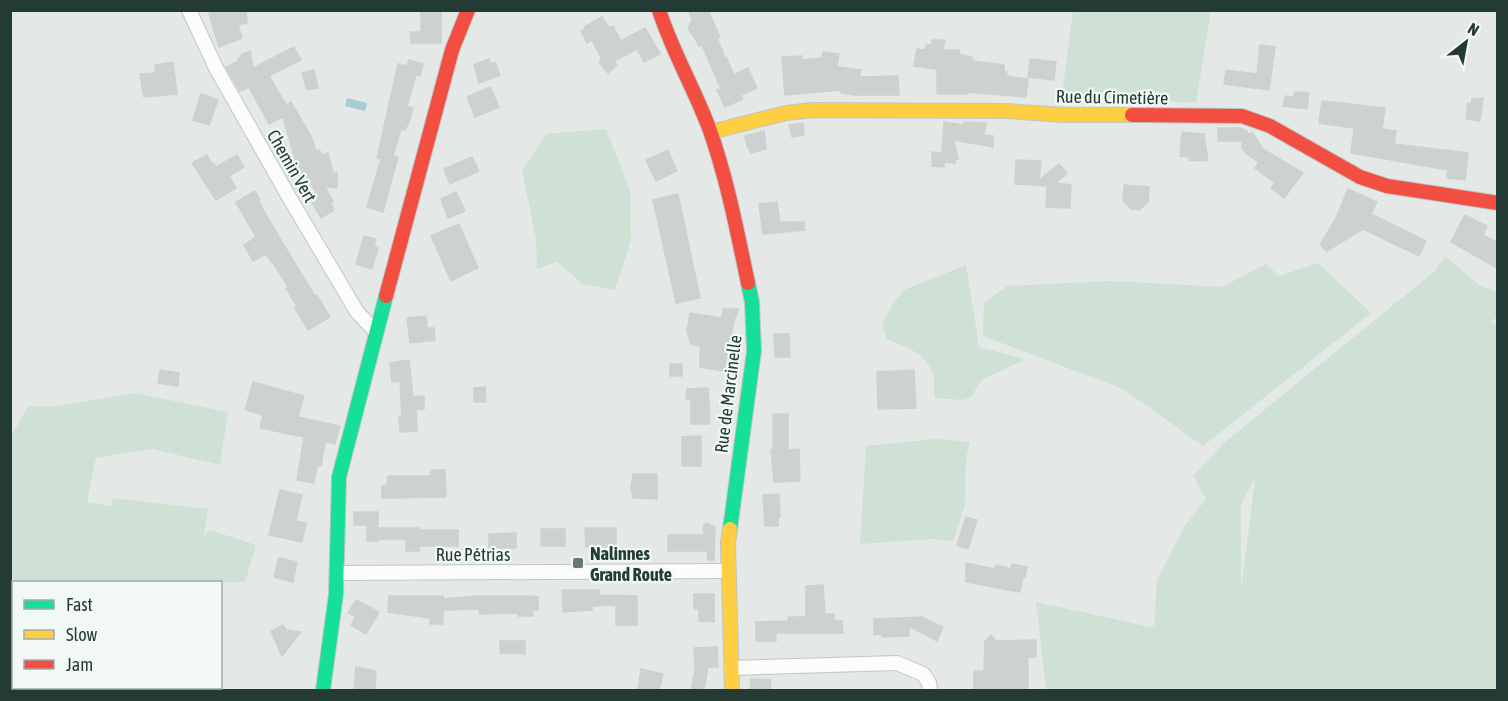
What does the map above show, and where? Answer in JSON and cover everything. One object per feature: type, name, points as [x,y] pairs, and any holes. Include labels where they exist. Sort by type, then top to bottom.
[{"type":"street","name":"Chemin Vert","points":[[189,10],[216,68],[295,207],[357,312],[376,332]]},
{"type":"street","points":[[324,690],[337,573],[339,477],[452,50],[468,10]]},
{"type":"street","name":"Rue de Marcinelle","points":[[659,10],[667,36],[711,132],[723,168],[751,294],[754,325],[753,359],[731,508],[728,571],[732,690]]},
{"type":"street","name":"Rue du Cimetière","points":[[711,132],[786,113],[813,110],[1242,116],[1270,126],[1360,177],[1437,195],[1497,203]]},
{"type":"street","name":"Rue Pétrias","points":[[337,573],[728,571]]},
{"type":"street","points":[[731,668],[897,663],[923,674],[929,683],[930,690]]},
{"type":"green space","points":[[1073,11],[1211,11],[1196,103],[1062,95]]},
{"type":"green space","points":[[606,129],[630,190],[631,240],[615,290],[583,284],[557,262],[537,269],[536,238],[522,171],[546,134]]},
{"type":"green space","points":[[1445,256],[1479,285],[1497,292],[1497,317],[1491,322],[1498,326],[1497,690],[1046,689],[1036,602],[1151,627],[1154,625],[1157,580],[1184,527],[1206,499],[1193,476],[1225,442],[1435,271]],"holes":[[[1255,480],[1241,590],[1241,504]]]},
{"type":"green space","points":[[1318,263],[1371,313],[1203,446],[1123,389],[983,336],[984,303],[1007,286],[1112,281],[1222,287],[1266,264],[1279,276]]},
{"type":"green space","points":[[966,265],[979,347],[1025,359],[982,380],[970,398],[962,400],[935,398],[934,377],[930,367],[908,348],[887,339],[882,325],[894,301],[906,289]]},
{"type":"green space","points":[[135,393],[228,412],[220,465],[152,449],[96,458],[87,502],[111,506],[113,498],[208,509],[204,537],[210,530],[256,545],[245,582],[12,581],[12,689],[171,690],[11,690],[11,437],[28,406],[57,406]]},
{"type":"green space","points":[[936,439],[970,442],[966,459],[965,506],[953,541],[933,539],[860,544],[866,446]]},
{"type":"water","points":[[347,98],[367,103],[365,111],[345,106]]},
{"type":"building","points":[[208,10],[246,10],[247,23],[238,25],[242,38],[219,47]]},
{"type":"building","points":[[421,10],[441,10],[441,43],[411,43],[410,32],[421,32]]},
{"type":"building","points":[[688,10],[708,10],[720,37],[717,38],[724,55],[718,58],[726,57],[734,75],[748,68],[757,88],[741,95],[743,99],[725,107],[717,90],[721,89],[702,45],[699,46],[688,29],[692,19]]},
{"type":"building","points":[[602,17],[609,28],[613,26],[621,41],[645,28],[660,54],[644,62],[637,49],[614,61],[617,65],[608,73],[599,62],[602,60],[592,40],[587,43],[581,31]]},
{"type":"building","points":[[932,40],[945,40],[943,50],[959,50],[959,54],[972,57],[972,61],[1004,65],[1006,76],[1028,79],[1026,97],[967,92],[967,94],[937,94],[937,69],[914,66],[917,49],[925,50],[926,45],[932,45]]},
{"type":"building","points":[[1260,45],[1275,47],[1269,90],[1224,84],[1226,70],[1257,74]]},
{"type":"building","points":[[294,47],[301,60],[269,76],[286,105],[291,102],[311,136],[316,151],[319,150],[323,155],[328,153],[333,173],[337,173],[337,188],[325,187],[333,201],[331,202],[334,210],[321,218],[309,197],[316,192],[306,176],[300,177],[283,117],[269,124],[249,87],[240,91],[226,67],[237,62],[242,54],[250,51],[253,68]]},
{"type":"building","points":[[823,52],[839,54],[837,67],[861,70],[859,77],[898,76],[899,95],[855,95],[841,93],[841,90],[785,95],[782,57],[802,56],[802,60],[822,58]]},
{"type":"building","points":[[489,59],[491,64],[495,62],[500,75],[479,83],[474,65]]},
{"type":"building","points":[[1030,59],[1056,62],[1054,80],[1028,77]]},
{"type":"building","points":[[409,60],[423,64],[420,76],[416,75],[407,106],[413,108],[410,119],[405,130],[401,129],[393,156],[398,157],[383,212],[367,207],[381,159],[377,158],[398,64],[407,66]]},
{"type":"building","points":[[173,62],[177,94],[144,97],[140,74],[156,73],[155,65]]},
{"type":"building","points":[[314,70],[318,88],[307,90],[302,73]]},
{"type":"building","points":[[490,87],[499,107],[475,117],[467,97]]},
{"type":"building","points":[[1295,92],[1309,93],[1307,109],[1283,106],[1285,96],[1294,97]]},
{"type":"building","points":[[201,94],[218,100],[209,125],[193,120]]},
{"type":"building","points":[[1483,98],[1480,121],[1466,119],[1468,103],[1471,104],[1472,99]]},
{"type":"building","points":[[1322,101],[1385,108],[1382,129],[1396,131],[1394,144],[1468,153],[1465,180],[1447,178],[1448,170],[1351,153],[1354,128],[1319,123]]},
{"type":"building","points":[[944,122],[964,125],[964,122],[986,123],[984,135],[993,136],[993,147],[954,140],[958,159],[955,163],[944,162],[944,167],[932,166],[932,152],[942,153]]},
{"type":"building","points":[[803,123],[804,135],[792,137],[789,125]]},
{"type":"building","points":[[1218,128],[1240,128],[1247,131],[1247,134],[1253,133],[1263,149],[1303,173],[1284,198],[1271,188],[1275,183],[1255,168],[1259,162],[1242,148],[1242,141],[1218,141]]},
{"type":"building","points":[[764,131],[766,149],[751,153],[745,136]]},
{"type":"building","points":[[1182,132],[1204,134],[1208,161],[1189,160],[1190,157],[1180,156]]},
{"type":"building","points":[[668,150],[677,171],[656,181],[646,160]]},
{"type":"building","points":[[207,155],[216,167],[237,155],[244,167],[229,176],[236,188],[216,200],[192,163]]},
{"type":"building","points":[[472,157],[479,171],[450,184],[444,169]]},
{"type":"building","points":[[1016,160],[1041,161],[1039,180],[1059,164],[1067,173],[1056,183],[1071,185],[1070,208],[1046,207],[1047,186],[1015,184]]},
{"type":"building","points":[[1124,185],[1149,187],[1148,202],[1139,210],[1131,209],[1123,201]]},
{"type":"building","points":[[1348,189],[1377,202],[1371,214],[1426,241],[1419,256],[1363,229],[1327,251],[1320,245],[1336,218]]},
{"type":"building","points":[[255,191],[260,200],[258,201],[294,262],[330,317],[308,330],[295,308],[297,306],[286,288],[288,287],[272,261],[266,254],[253,261],[244,245],[256,237],[236,202]]},
{"type":"building","points":[[456,192],[465,211],[448,218],[441,199]]},
{"type":"building","points":[[678,194],[700,298],[676,303],[653,200]]},
{"type":"building","points":[[777,202],[780,222],[804,222],[805,230],[763,234],[759,204]]},
{"type":"building","points":[[1465,215],[1487,226],[1483,235],[1497,242],[1497,268],[1451,242]]},
{"type":"building","points":[[459,224],[478,268],[451,281],[431,236]]},
{"type":"building","points":[[364,236],[376,239],[374,246],[378,248],[372,269],[356,264]]},
{"type":"building","points":[[723,309],[739,309],[734,320],[724,371],[700,367],[700,346],[691,344],[687,331],[690,313],[722,318]]},
{"type":"building","points":[[426,316],[427,328],[434,328],[435,340],[410,343],[407,318]]},
{"type":"building","points":[[774,334],[789,334],[790,357],[775,357]]},
{"type":"building","points":[[409,360],[413,397],[424,396],[424,409],[416,410],[417,431],[400,432],[399,416],[402,416],[400,381],[392,382],[390,363]]},
{"type":"building","points":[[670,364],[682,364],[682,376],[670,376]]},
{"type":"building","points":[[160,370],[179,373],[178,386],[158,383]]},
{"type":"building","points":[[914,370],[916,408],[878,409],[877,372]]},
{"type":"building","points":[[253,382],[304,396],[298,417],[340,426],[335,444],[325,442],[321,466],[317,466],[314,483],[297,480],[304,437],[260,428],[263,415],[245,410]]},
{"type":"building","points":[[485,387],[486,402],[474,402],[474,388]]},
{"type":"building","points":[[708,388],[709,424],[691,424],[691,399],[686,399],[687,389]]},
{"type":"building","points":[[773,414],[788,414],[788,450],[799,449],[800,481],[774,482],[771,450],[773,450]]},
{"type":"building","points":[[701,436],[701,466],[682,466],[682,437]]},
{"type":"building","points":[[431,470],[445,470],[446,497],[382,498],[382,486],[387,485],[388,476],[431,476]]},
{"type":"building","points":[[633,474],[657,474],[657,499],[633,498],[631,488]]},
{"type":"building","points":[[280,490],[302,495],[296,521],[306,523],[302,542],[269,535]]},
{"type":"building","points":[[779,494],[778,526],[765,526],[763,495]]},
{"type":"building","points":[[354,512],[378,512],[378,528],[458,530],[458,546],[419,546],[419,551],[406,551],[406,539],[367,541],[367,525],[354,525]]},
{"type":"building","points":[[966,517],[977,520],[968,549],[957,545]]},
{"type":"building","points":[[707,523],[715,527],[714,560],[708,560],[707,551],[668,551],[668,535],[704,535],[703,526]]},
{"type":"building","points":[[585,528],[616,528],[616,547],[586,547]]},
{"type":"building","points":[[541,529],[565,529],[565,546],[541,546]]},
{"type":"building","points":[[516,533],[516,548],[489,548],[489,534]]},
{"type":"building","points":[[279,558],[297,562],[293,582],[274,577]]},
{"type":"building","points":[[966,563],[995,569],[996,565],[1011,569],[1012,564],[1027,567],[1020,592],[966,582]]},
{"type":"building","points":[[823,585],[825,614],[834,614],[834,620],[842,621],[843,633],[776,633],[776,641],[756,641],[756,622],[789,621],[788,617],[806,617],[806,586]]},
{"type":"building","points":[[562,590],[599,590],[599,595],[637,596],[637,625],[616,625],[616,605],[592,606],[592,610],[563,612]]},
{"type":"building","points":[[694,594],[714,594],[714,622],[699,621],[699,609],[694,609]]},
{"type":"building","points":[[389,596],[443,596],[443,599],[528,596],[538,597],[538,610],[533,610],[533,616],[518,616],[518,613],[479,614],[479,609],[443,610],[443,624],[430,624],[430,618],[388,612]]},
{"type":"building","points":[[356,600],[379,612],[366,634],[351,625],[356,617],[348,613]]},
{"type":"building","points":[[922,617],[943,627],[937,641],[909,626],[909,636],[874,635],[874,619]]},
{"type":"building","points":[[283,625],[286,630],[301,632],[282,656],[271,631]]},
{"type":"building","points":[[991,635],[996,641],[1036,640],[1036,657],[1028,657],[1028,690],[974,690],[974,671],[984,671],[985,641]]},
{"type":"building","points":[[500,641],[525,641],[525,654],[500,653]]},
{"type":"building","points":[[717,647],[718,667],[708,667],[704,690],[691,690],[695,670],[694,648]]},
{"type":"building","points":[[356,667],[376,671],[375,690],[354,690]]},
{"type":"building","points":[[641,669],[663,674],[659,690],[638,690]]},
{"type":"building","points":[[751,679],[771,680],[770,690],[750,690]]},
{"type":"traffic: fast","points":[[730,529],[754,351],[752,302],[748,283]]},
{"type":"traffic: fast","points":[[323,690],[336,594],[339,477],[386,296]]},
{"type":"traffic: slow","points":[[711,132],[786,113],[813,110],[1006,111],[1066,115],[1132,115]]},
{"type":"traffic: slow","points":[[730,529],[728,543],[732,690]]},
{"type":"traffic: jam","points":[[386,296],[452,50],[468,10]]},
{"type":"traffic: jam","points":[[659,10],[709,128],[731,205],[748,283]]},
{"type":"traffic: jam","points":[[1132,115],[1242,116],[1270,126],[1360,177],[1387,186],[1498,203]]},
{"type":"place","name":"Nalinnes Grand Route","points":[[578,563]]}]
